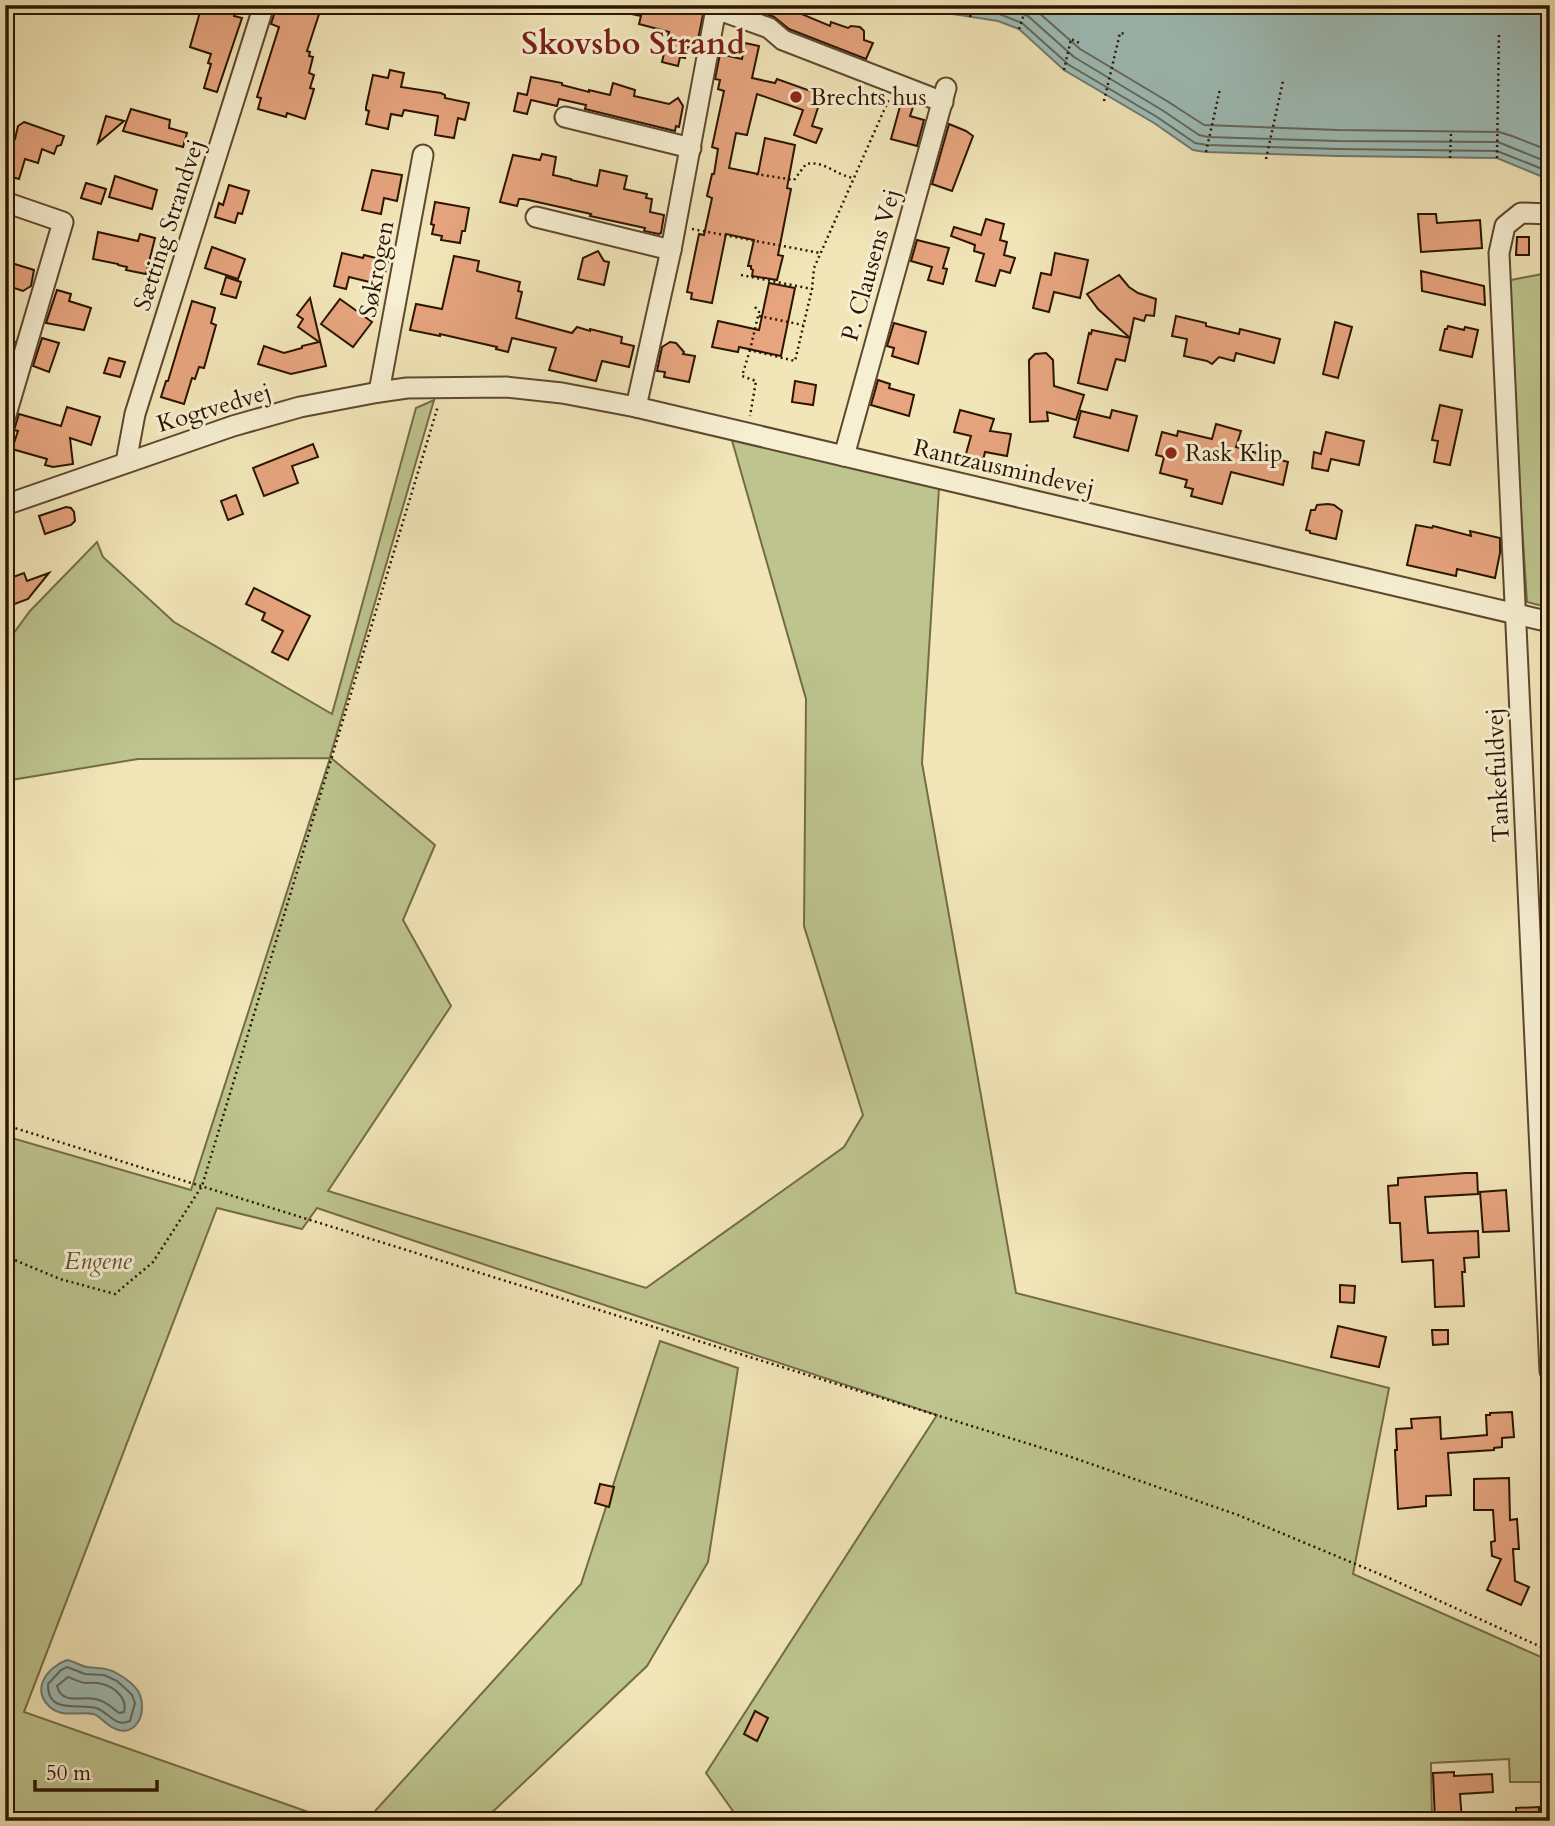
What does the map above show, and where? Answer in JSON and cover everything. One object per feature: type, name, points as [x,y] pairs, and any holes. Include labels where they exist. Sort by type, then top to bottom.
[{"type":"street","name":"Sætting Strandvej","points":[[126,462],[135,414],[264,5]]},
{"type":"street","points":[[636,407],[691,148],[716,9],[769,28],[783,40],[896,83]]},
{"type":"street","name":"P. Clausens Vej","points":[[844,456],[944,95],[896,83]]},
{"type":"street","points":[[565,117],[691,148]]},
{"type":"street","name":"Søkrogen","points":[[379,392],[423,155]]},
{"type":"street","points":[[5,202],[63,222],[5,418]]},
{"type":"street","name":"Tankefuldvej","points":[[1550,214],[1521,213],[1505,226],[1499,253],[1550,1371]]},
{"type":"street","points":[[536,217],[670,250]]},
{"type":"street","name":"Rantzausmindevej","points":[[444,388],[506,387],[551,391],[636,407],[1550,622]]},
{"type":"street","name":"Kogtvedvej","points":[[5,505],[233,426],[300,407],[407,388],[444,388]]},
{"type":"path","points":[[953,14],[955,5]]},
{"type":"path","points":[[970,17],[973,5]]},
{"type":"path","points":[[1019,29],[1026,8],[1031,9]]},
{"type":"path","points":[[1497,158],[1499,32]]},
{"type":"path","points":[[1104,101],[1120,33],[1126,34]]},
{"type":"path","points":[[1065,70],[1071,39],[1082,44]]},
{"type":"path","points":[[1266,159],[1283,81]]},
{"type":"path","points":[[750,350],[795,361],[812,289],[814,268],[896,83]]},
{"type":"path","points":[[1206,152],[1220,89]]},
{"type":"path","points":[[1450,158],[1451,133]]},
{"type":"path","points":[[756,174],[794,180],[806,164],[813,162],[843,176],[854,178]]},
{"type":"path","points":[[675,226],[821,253]]},
{"type":"path","points":[[741,275],[812,289]]},
{"type":"path","points":[[747,433],[756,381],[742,376],[759,312],[755,307]]},
{"type":"path","points":[[758,316],[803,326]]},
{"type":"path","points":[[5,1256],[60,1279],[115,1294],[153,1262],[202,1186],[444,388]]},
{"type":"path","points":[[5,1125],[1084,1461],[1238,1515],[1389,1578],[1550,1651]]},
{"type":"green space","points":[[1550,267],[1550,608],[1527,602],[1506,281],[1547,273]]},
{"type":"green space","name":"Engene","points":[[434,400],[330,757],[435,845],[403,920],[451,1006],[328,1191],[646,1288],[844,1147],[863,1115],[804,926],[806,699],[731,437],[939,488],[922,763],[1016,1293],[1389,1388],[1353,1574],[1550,1661],[1550,1782],[1510,1782],[1509,1759],[1431,1763],[1432,1821],[740,1821],[706,1773],[937,1415],[317,1208],[302,1229],[217,1208],[24,1712],[334,1821],[5,1821],[5,1136],[191,1190],[330,758],[138,759],[5,781],[5,645],[30,611],[97,542],[103,557],[174,622],[332,714],[416,408]]},
{"type":"green space","points":[[660,1341],[738,1368],[708,1562],[647,1666],[483,1821],[366,1821],[581,1584]]},
{"type":"water","points":[[931,5],[1550,5],[1550,180],[1497,158],[1338,156],[1193,150],[1154,123],[1064,70],[1019,29],[998,21],[953,14]]},
{"type":"water","points":[[67,1660],[110,1670],[132,1684],[138,1691],[142,1708],[141,1716],[132,1729],[116,1729],[95,1715],[66,1714],[51,1708],[42,1694],[44,1680],[53,1668]]},
{"type":"building","points":[[202,5],[225,5],[236,9],[234,16],[242,18],[217,92],[204,88],[211,54],[190,47]]},
{"type":"building","points":[[289,5],[322,5],[307,51],[310,52],[309,56],[313,57],[309,73],[314,75],[310,88],[314,89],[305,119],[287,113],[286,117],[258,109],[261,98],[257,97],[279,27],[271,24],[276,8],[287,11]]},
{"type":"building","points":[[617,5],[705,5],[696,49],[687,47],[685,58],[680,57],[678,66],[662,62],[669,32],[639,24],[641,16],[617,11]]},
{"type":"building","points":[[742,5],[802,5],[799,13],[830,26],[831,22],[848,28],[860,27],[864,31],[864,40],[873,43],[866,59],[789,29],[774,17]]},
{"type":"building","points":[[745,43],[759,46],[752,78],[775,83],[777,79],[822,95],[812,126],[822,129],[816,143],[794,135],[803,110],[757,94],[747,135],[736,133],[729,168],[758,174],[765,138],[795,145],[787,188],[791,189],[778,255],[783,256],[777,280],[752,276],[753,270],[748,266],[754,240],[726,234],[712,303],[691,299],[692,293],[687,292],[699,234],[704,235],[712,198],[707,196],[718,149],[712,147],[724,91],[718,89],[720,80],[715,79],[720,54],[742,59]]},
{"type":"building","points":[[390,70],[404,73],[401,87],[441,93],[445,98],[469,103],[465,120],[458,118],[454,138],[435,135],[438,116],[404,110],[402,116],[391,114],[388,129],[366,124],[369,111],[366,107],[373,75],[388,78]]},
{"type":"building","points":[[531,77],[610,95],[613,83],[635,90],[634,96],[669,104],[678,98],[683,106],[679,127],[676,126],[675,131],[585,109],[586,105],[559,99],[557,106],[531,100],[527,114],[514,111],[518,93],[527,95]]},
{"type":"building","points":[[902,99],[914,104],[910,116],[924,120],[917,146],[891,139]]},
{"type":"building","points":[[131,109],[170,120],[169,128],[187,133],[183,147],[123,131]]},
{"type":"building","points":[[106,116],[124,121],[98,143]]},
{"type":"building","points":[[24,122],[64,136],[54,154],[42,149],[38,163],[25,159],[19,179],[5,175],[5,158],[12,138],[15,139],[18,126]]},
{"type":"building","points":[[949,124],[973,136],[952,191],[932,184]]},
{"type":"building","points":[[542,154],[556,157],[553,175],[571,180],[597,186],[600,170],[627,176],[624,189],[647,194],[646,198],[652,199],[650,212],[664,215],[661,233],[644,231],[645,228],[524,199],[519,199],[517,206],[500,202],[513,155],[540,160]]},
{"type":"building","points":[[372,170],[402,175],[397,201],[384,198],[381,214],[362,210]]},
{"type":"building","points":[[115,176],[157,190],[152,209],[109,197]]},
{"type":"building","points":[[86,183],[106,189],[101,204],[81,198]]},
{"type":"building","points":[[229,185],[249,191],[242,214],[238,213],[235,223],[215,217],[219,203],[223,205]]},
{"type":"building","points":[[435,202],[469,208],[460,243],[441,240],[442,236],[432,234]]},
{"type":"building","points":[[1418,214],[1436,214],[1437,223],[1480,220],[1482,248],[1421,252]]},
{"type":"building","points":[[986,219],[1004,224],[1000,240],[1007,242],[1004,255],[1015,258],[1010,273],[1000,270],[995,286],[976,281],[984,254],[974,251],[975,245],[951,236],[954,227],[981,235]]},
{"type":"building","points":[[98,232],[138,241],[140,234],[155,238],[146,274],[93,259]]},
{"type":"building","points":[[1517,237],[1529,237],[1529,255],[1516,255]]},
{"type":"building","points":[[917,240],[949,248],[943,268],[947,269],[943,284],[928,280],[932,267],[911,261]]},
{"type":"building","points":[[212,247],[245,259],[238,279],[205,268]]},
{"type":"building","points":[[598,251],[604,261],[609,262],[604,285],[578,279],[583,258]]},
{"type":"building","points":[[342,253],[388,261],[382,285],[349,277],[346,289],[334,286]]},
{"type":"building","points":[[1055,253],[1088,260],[1080,298],[1054,292],[1049,312],[1033,308],[1041,273],[1051,275]]},
{"type":"building","points":[[454,256],[479,261],[477,271],[520,282],[518,291],[522,292],[516,318],[572,333],[577,327],[622,337],[621,343],[634,346],[629,367],[602,361],[596,381],[549,370],[556,348],[512,338],[508,352],[440,334],[410,330],[416,304],[442,309]]},
{"type":"building","points":[[5,261],[34,270],[31,286],[23,291],[5,285]]},
{"type":"building","points":[[1421,271],[1484,286],[1485,305],[1422,291]]},
{"type":"building","points":[[1119,275],[1138,293],[1156,299],[1154,316],[1146,315],[1144,321],[1134,318],[1130,338],[1098,309],[1087,294]]},
{"type":"building","points":[[226,277],[241,282],[236,298],[221,294]]},
{"type":"building","points":[[769,283],[795,288],[781,356],[739,347],[738,352],[712,347],[718,321],[759,330]]},
{"type":"building","points":[[57,290],[71,294],[69,301],[91,308],[84,330],[46,323]]},
{"type":"building","points":[[310,298],[326,366],[291,374],[258,364],[264,346],[284,353],[319,342],[298,327],[303,319],[297,315]]},
{"type":"building","points":[[340,299],[372,322],[353,347],[321,324]]},
{"type":"building","points":[[192,301],[215,308],[211,323],[216,325],[204,368],[199,367],[195,379],[192,378],[184,404],[161,397]]},
{"type":"building","points":[[1176,316],[1239,334],[1240,329],[1280,339],[1274,363],[1236,353],[1234,361],[1219,357],[1212,364],[1184,356],[1187,339],[1172,336]]},
{"type":"building","points":[[1335,322],[1352,327],[1338,378],[1323,374]]},
{"type":"building","points":[[894,323],[926,332],[918,364],[892,356],[894,348],[887,346]]},
{"type":"building","points":[[1448,326],[1478,330],[1472,357],[1440,350]]},
{"type":"building","points":[[1092,330],[1130,338],[1125,361],[1116,359],[1107,390],[1078,383],[1089,333],[1091,334]]},
{"type":"building","points":[[42,338],[59,343],[49,372],[33,366]]},
{"type":"building","points":[[5,340],[15,342],[5,374]]},
{"type":"building","points":[[670,342],[676,343],[683,354],[695,356],[689,382],[664,377],[665,372],[657,371],[662,347]]},
{"type":"building","points":[[1046,353],[1053,360],[1054,386],[1084,395],[1076,420],[1047,412],[1048,421],[1030,422],[1029,360],[1035,354]]},
{"type":"building","points":[[109,358],[125,362],[120,377],[104,373]]},
{"type":"building","points":[[878,380],[890,384],[889,388],[914,395],[909,416],[871,405]]},
{"type":"building","points":[[795,381],[816,385],[813,405],[792,402]]},
{"type":"building","points":[[1440,405],[1462,410],[1450,465],[1434,462],[1438,441],[1432,440]]},
{"type":"building","points":[[67,407],[100,417],[91,445],[70,438],[73,464],[53,467],[45,465],[47,459],[12,449],[18,431],[14,430],[19,414],[61,426]]},
{"type":"building","points":[[960,410],[994,419],[990,431],[1011,434],[1007,456],[985,452],[982,465],[964,461],[971,436],[954,432]]},
{"type":"building","points":[[1112,410],[1137,416],[1128,451],[1074,437],[1081,411],[1110,418]]},
{"type":"building","points":[[1216,424],[1241,431],[1236,447],[1288,462],[1283,485],[1231,472],[1222,504],[1191,496],[1193,489],[1185,487],[1187,480],[1160,473],[1164,457],[1156,455],[1162,432],[1177,436],[1178,431],[1212,439]]},
{"type":"building","points":[[1326,432],[1364,441],[1359,465],[1331,459],[1328,471],[1312,468],[1314,452],[1321,454]]},
{"type":"building","points":[[313,444],[318,457],[292,466],[298,483],[264,496],[253,468]]},
{"type":"building","points":[[236,495],[243,514],[228,520],[221,501]]},
{"type":"building","points":[[1328,504],[1342,511],[1336,539],[1306,530],[1311,510],[1315,510],[1317,505]]},
{"type":"building","points":[[66,507],[74,512],[75,521],[45,534],[39,516]]},
{"type":"building","points":[[1416,525],[1433,526],[1471,536],[1470,531],[1500,538],[1495,578],[1457,569],[1456,576],[1407,565]]},
{"type":"building","points":[[24,573],[27,581],[49,573],[28,599],[12,605],[5,580]]},
{"type":"building","points":[[254,588],[310,616],[288,660],[272,652],[283,631],[262,620],[265,613],[246,604]]},
{"type":"building","points":[[1477,1173],[1478,1194],[1425,1197],[1428,1233],[1478,1231],[1479,1257],[1464,1258],[1464,1306],[1435,1307],[1433,1260],[1402,1262],[1400,1223],[1390,1223],[1388,1186],[1398,1185],[1398,1178]]},
{"type":"building","points":[[1506,1190],[1509,1231],[1483,1232],[1480,1192]]},
{"type":"building","points":[[1340,1285],[1355,1286],[1354,1303],[1340,1302]]},
{"type":"building","points":[[1338,1326],[1386,1337],[1379,1367],[1331,1357]]},
{"type":"building","points":[[1432,1330],[1448,1330],[1448,1344],[1433,1345]]},
{"type":"building","points":[[1512,1412],[1514,1437],[1502,1438],[1502,1447],[1448,1453],[1451,1495],[1426,1496],[1426,1506],[1398,1509],[1396,1429],[1412,1428],[1411,1419],[1440,1417],[1441,1439],[1487,1435],[1486,1415]]},
{"type":"building","points":[[1509,1478],[1510,1520],[1517,1519],[1519,1549],[1513,1549],[1515,1581],[1529,1587],[1521,1605],[1487,1590],[1501,1559],[1492,1556],[1491,1542],[1495,1541],[1493,1510],[1474,1510],[1474,1479]]},
{"type":"building","points":[[600,1484],[614,1487],[609,1507],[595,1503]]},
{"type":"building","points":[[755,1711],[768,1718],[757,1741],[744,1734]]},
{"type":"building","points":[[1454,1772],[1454,1776],[1492,1774],[1493,1792],[1460,1794],[1462,1821],[1435,1821],[1433,1773]]},
{"type":"building","points":[[1539,1807],[1539,1821],[1516,1821],[1516,1808]]},
{"type":"place","name":"Brechts hus","points":[[796,97]]},
{"type":"place","name":"Rask Klip","points":[[1171,453]]},
{"type":"district","name":"Skovsbo Strand","points":[[633,44]]}]
